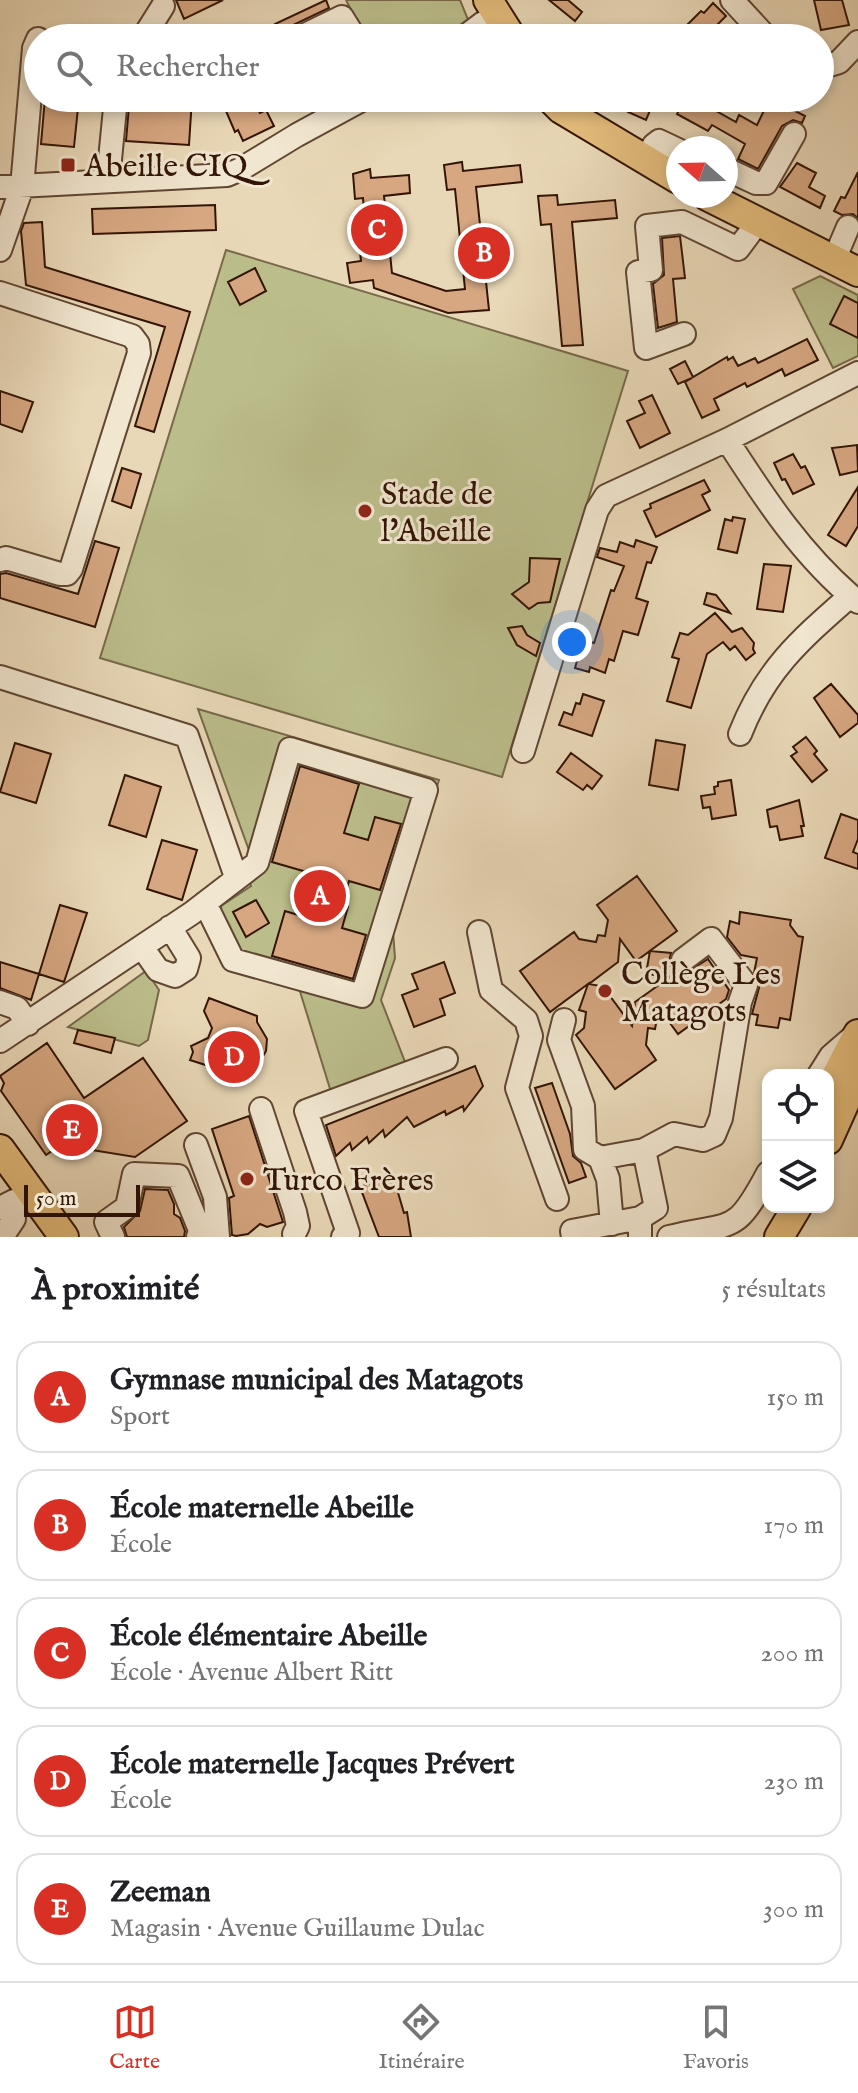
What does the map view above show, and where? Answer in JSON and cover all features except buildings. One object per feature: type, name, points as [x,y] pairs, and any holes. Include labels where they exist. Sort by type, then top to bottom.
[{"type":"main road","points":[[567,112],[666,172]]},
{"type":"main road","points":[[578,112],[587,123]]},
{"type":"main road","points":[[731,208],[846,266]]},
{"type":"main road","points":[[834,1080],[858,1034]]},
{"type":"main road","points":[[834,1127],[858,1073]]},
{"type":"main road","points":[[0,1149],[64,1237]]},
{"type":"main road","points":[[4,1195],[39,1237]]},
{"type":"main road","points":[[758,1237],[771,1213]]},
{"type":"main road","points":[[779,1237],[793,1213]]},
{"type":"street","points":[[732,0],[754,24]]},
{"type":"street","points":[[152,24],[163,6]]},
{"type":"street","points":[[328,24],[342,17],[346,24]]},
{"type":"street","points":[[834,64],[858,42]]},
{"type":"street","points":[[0,250],[24,108]]},
{"type":"street","points":[[108,180],[115,112]]},
{"type":"street","points":[[11,187],[227,175],[339,112]]},
{"type":"street","points":[[738,175],[756,183],[766,183],[794,134]]},
{"type":"street","points":[[645,160],[659,141],[666,144]]},
{"type":"street","points":[[684,334],[646,348],[638,272],[651,270],[647,226],[682,222],[738,249],[758,222]]},
{"type":"street","points":[[845,226],[846,266]]},
{"type":"street","points":[[0,293],[132,336],[138,344],[139,353],[71,569],[67,574],[60,574],[6,558],[0,560]]},
{"type":"street","points":[[523,751],[597,510],[606,496],[727,440],[858,373]]},
{"type":"street","points":[[727,440],[771,507],[806,552],[854,599],[806,634],[775,666],[750,707],[740,734]]},
{"type":"street","points":[[0,677],[187,736],[236,877]]},
{"type":"street","points":[[0,1041],[142,947],[257,863],[290,749],[426,790],[362,996],[233,960],[205,903]]},
{"type":"street","points":[[142,947],[158,970],[175,976],[186,969],[189,958],[170,927]]},
{"type":"street","points":[[479,932],[491,990],[526,1020],[531,1036],[517,1088],[557,1199]]},
{"type":"street","points":[[600,1158],[644,1150],[674,1134],[703,1140],[714,1135],[721,1118],[740,1002],[746,985],[711,939],[683,960]]},
{"type":"street","points":[[0,1002],[17,1008],[28,1024]]},
{"type":"street","points":[[564,1020],[559,1040],[583,1106],[585,1149],[600,1158],[608,1179],[612,1224]]},
{"type":"street","points":[[823,1069],[831,1056],[858,1034]]},
{"type":"street","points":[[343,1237],[348,1233],[306,1111],[446,1059]]},
{"type":"street","points":[[261,1109],[298,1226],[288,1236]]},
{"type":"street","points":[[196,1145],[215,1197],[218,1237]]},
{"type":"street","points":[[573,1237],[572,1231],[612,1224],[640,1228],[656,1208],[644,1150]]},
{"type":"street","points":[[113,1237],[106,1222],[127,1207],[134,1174],[178,1176],[200,1230],[198,1237]]},
{"type":"street","points":[[669,1237],[727,1227],[744,1216],[762,1184]]},
{"type":"street","points":[[2,1237],[14,1219],[4,1195]]},
{"type":"green space","points":[[346,0],[460,0],[469,22],[465,24],[358,24]]},
{"type":"green space","name":"Stade de l'Abeille","points":[[226,250],[628,371],[502,777],[100,658]]},
{"type":"green space","points":[[820,276],[858,295],[858,356],[833,368],[793,289]]},
{"type":"green space","points":[[198,709],[439,780],[393,931],[395,958],[381,1000],[407,1067],[331,1092],[298,985],[230,970],[221,906],[251,886],[244,865],[251,856]]},
{"type":"green space","points":[[146,971],[159,990],[148,1040],[139,1046],[68,1027]]},
{"type":"place","name":"Abeille CIQ","points":[[68,165]]},
{"type":"place","name":"École élémentaire Abeille","points":[[377,230]]},
{"type":"place","name":"École maternelle Abeille","points":[[484,253]]},
{"type":"place","name":"Stade de l'Abeille","points":[[365,511]]},
{"type":"place","name":"Gymnase municipal des Matagots","points":[[320,896]]},
{"type":"place","name":"Collège Les Matagots","points":[[605,991]]},
{"type":"place","name":"École maternelle Jacques Prévert","points":[[234,1057]]},
{"type":"place","name":"Zeeman","points":[[72,1130]]},
{"type":"place","name":"Turco Frères","points":[[247,1179]]}]
